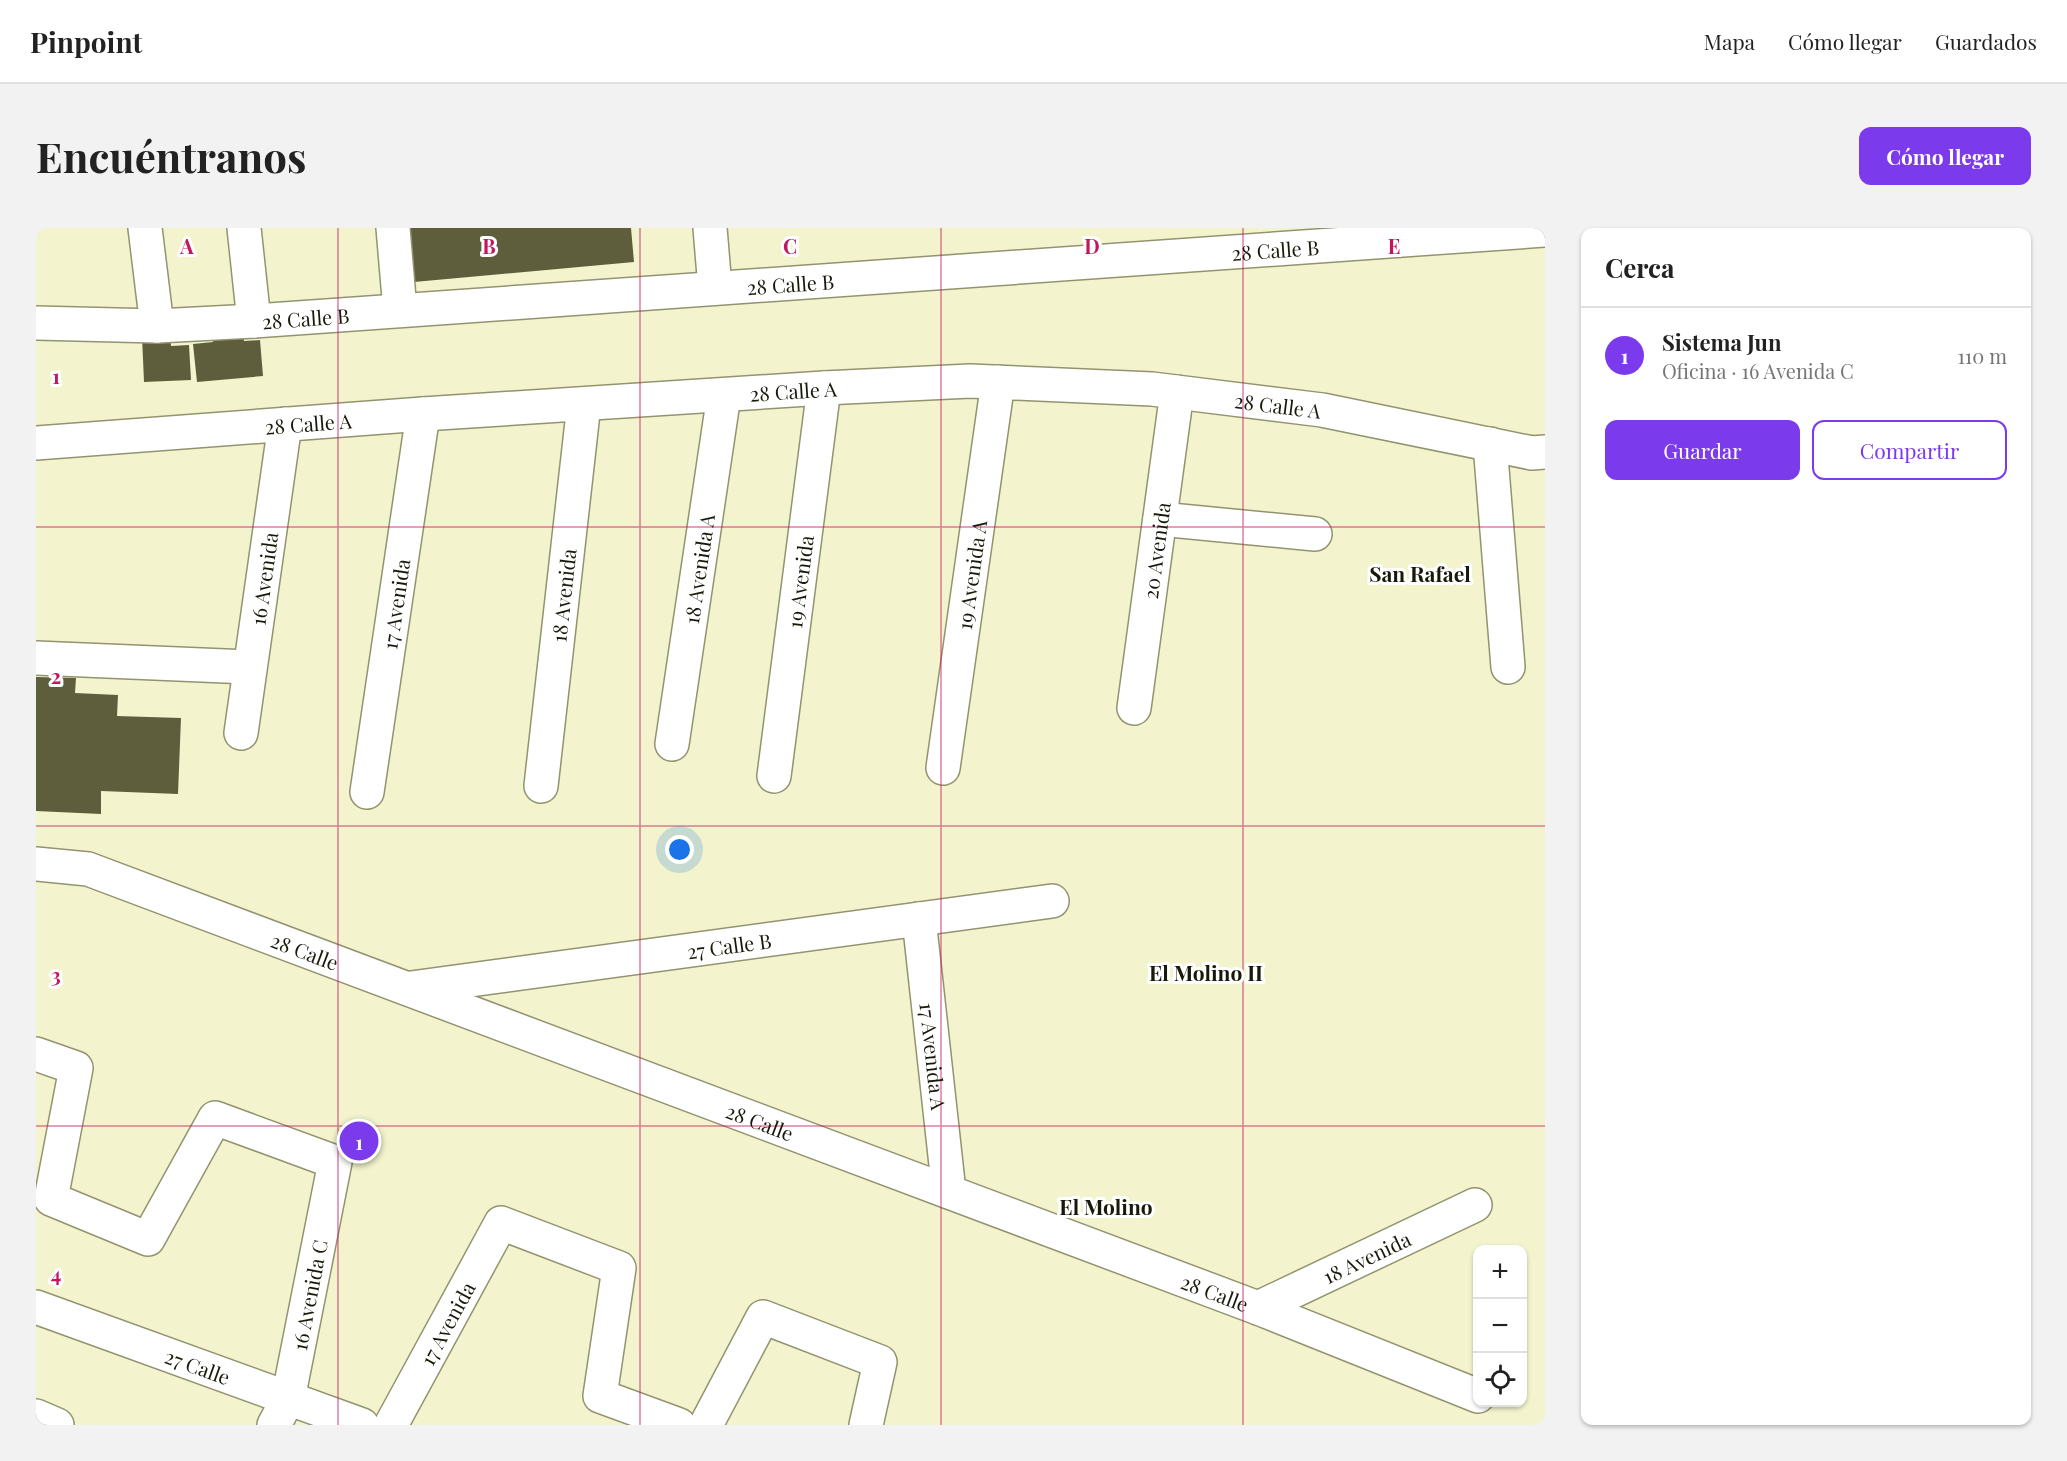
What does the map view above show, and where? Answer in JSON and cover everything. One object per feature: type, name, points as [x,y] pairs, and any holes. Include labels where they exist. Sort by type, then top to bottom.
[{"type":"street","points":[[145,228],[157,326]]},
{"type":"street","points":[[244,228],[254,321]]},
{"type":"street","points":[[393,228],[400,310]]},
{"type":"street","points":[[710,228],[715,288]]},
{"type":"street","name":"28 Calle B","points":[[36,323],[157,326],[254,321],[1545,230]]},
{"type":"street","name":"28 Calle A","points":[[36,443],[423,414],[824,388],[970,381],[1177,392],[1322,410],[1532,453],[1545,452]]},
{"type":"street","name":"19 Avenida A","points":[[943,768],[998,382]]},
{"type":"street","name":"19 Avenida","points":[[774,776],[824,388]]},
{"type":"street","name":"20 Avenida","points":[[1134,708],[1177,392]]},
{"type":"street","name":"18 Avenida A","points":[[672,744],[724,395]]},
{"type":"street","name":"18 Avenida","points":[[541,786],[584,404]]},
{"type":"street","name":"17 Avenida","points":[[367,792],[423,414]]},
{"type":"street","name":"16 Avenida","points":[[241,733],[285,424]]},
{"type":"street","points":[[1490,444],[1508,667]]},
{"type":"street","points":[[1160,519],[1315,534]]},
{"type":"street","points":[[36,658],[249,667]]},
{"type":"street","name":"28 Calle","points":[[36,864],[88,869],[1258,1308],[1473,1394]]},
{"type":"street","name":"27 Calle B","points":[[407,988],[1052,901]]},
{"type":"street","name":"17 Avenida A","points":[[919,919],[949,1192]]},
{"type":"street","name":"16 Avenida C","points":[[36,1054],[76,1068],[51,1199],[148,1239],[215,1118],[335,1162],[281,1412]]},
{"type":"street","name":"18 Avenida","points":[[1258,1308],[1475,1205]]},
{"type":"street","name":"17 Avenida","points":[[391,1425],[501,1223],[619,1268],[600,1396],[679,1425]]},
{"type":"street","name":"27 Calle","points":[[36,1307],[281,1412],[362,1425]]},
{"type":"street","points":[[706,1425],[764,1317],[880,1362],[866,1425]]},
{"type":"street","points":[[36,1416],[57,1425]]},
{"type":"building","points":[[409,228],[631,228],[634,262],[414,282]]},
{"type":"building","points":[[242,328],[244,341],[260,340],[263,376],[197,382],[193,344],[213,342],[212,330]]},
{"type":"building","points":[[170,335],[171,346],[189,345],[191,380],[144,382],[142,336]]},
{"type":"building","points":[[36,677],[76,678],[75,693],[118,695],[117,716],[181,718],[178,794],[101,791],[101,814],[36,811]]},
{"type":"place","name":"Sistema Jun","points":[[359,1141]]},
{"type":"district","name":"San Rafael","points":[[1420,573]]},
{"type":"district","name":"El Molino II","points":[[1206,972]]},
{"type":"district","name":"El Molino","points":[[1106,1206]]}]
